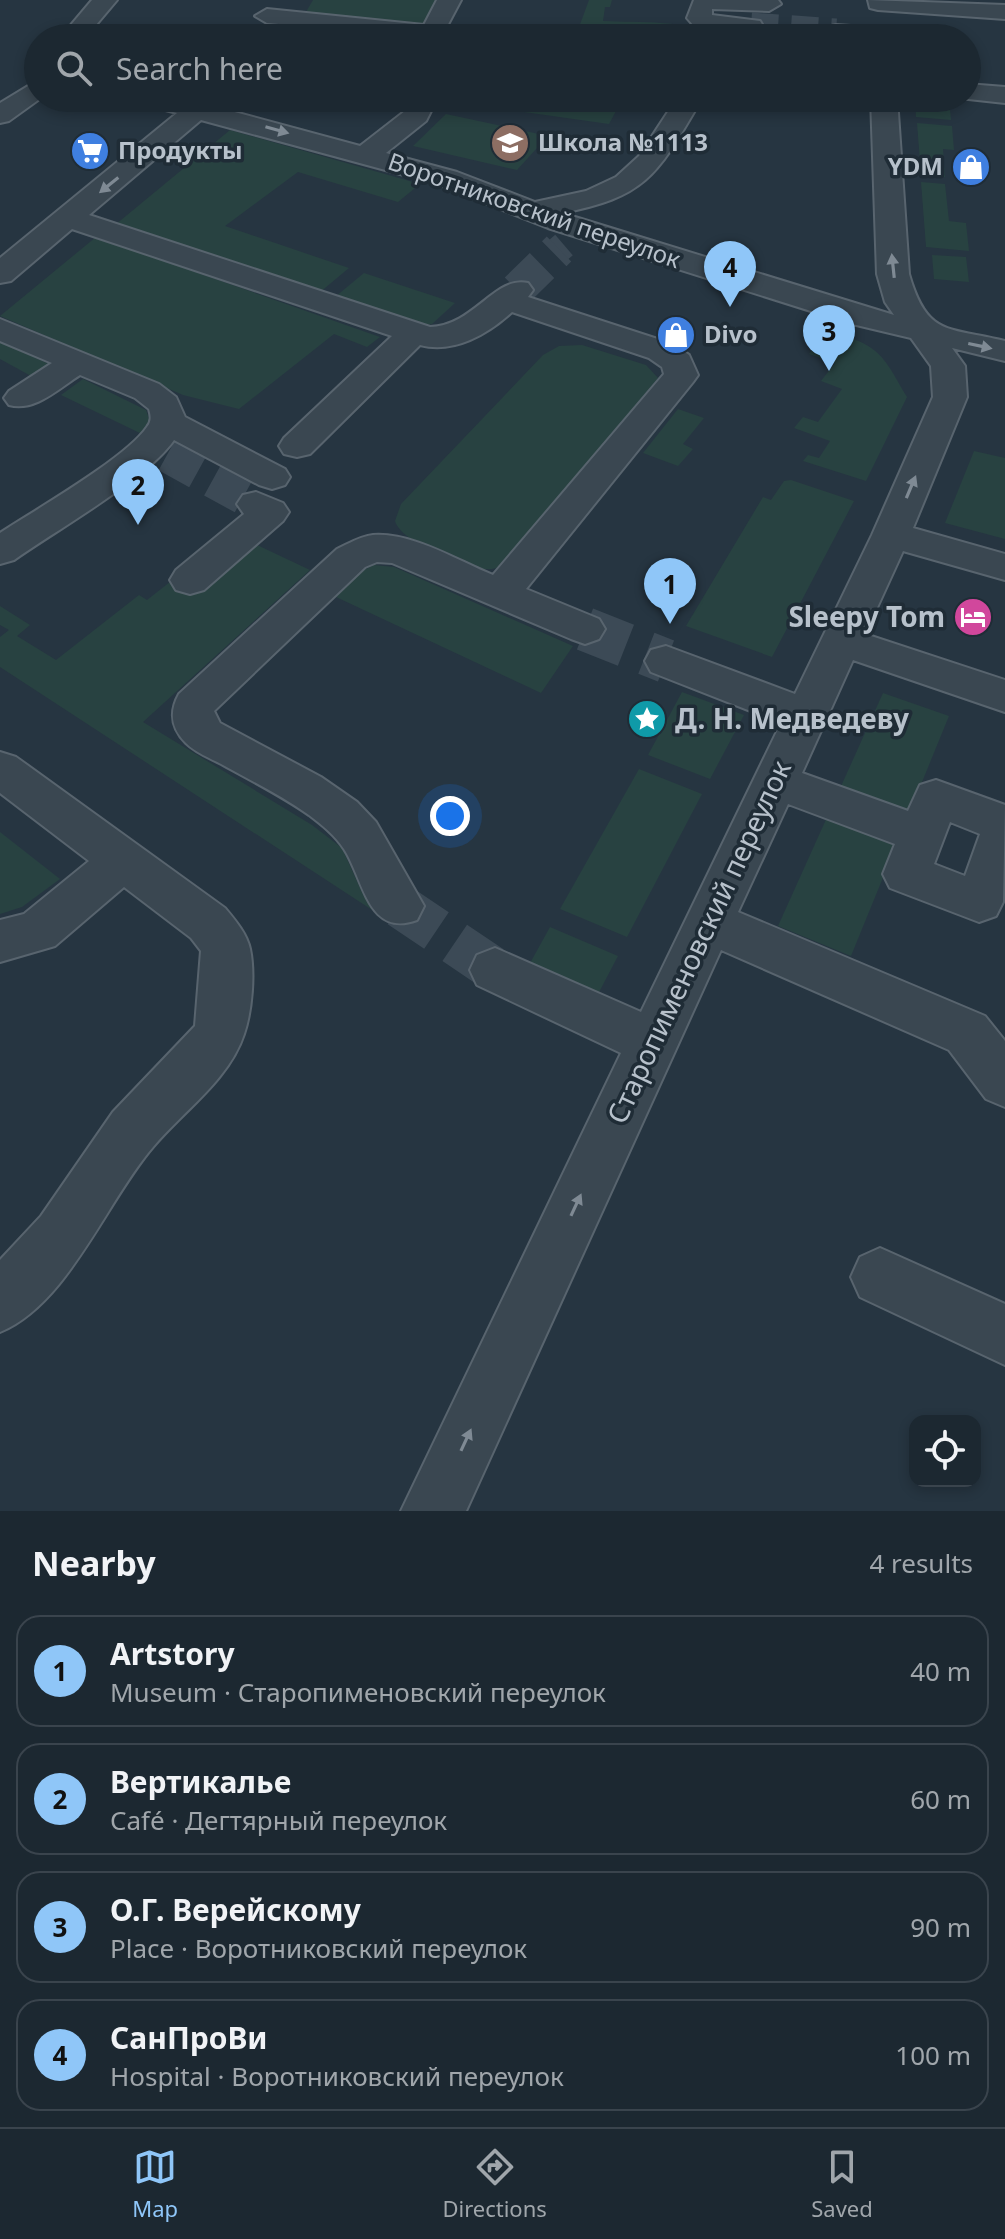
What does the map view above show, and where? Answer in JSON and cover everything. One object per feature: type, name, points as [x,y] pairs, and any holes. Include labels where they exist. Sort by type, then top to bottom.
[{"type":"street","points":[[84,24],[105,0]]},
{"type":"street","points":[[435,24],[449,0]]},
{"type":"street","points":[[716,24],[699,18],[701,6],[712,0],[769,4]]},
{"type":"street","points":[[272,8],[381,24]]},
{"type":"street","points":[[836,20],[1005,12]]},
{"type":"street","points":[[981,93],[1005,95]]},
{"type":"street","points":[[0,115],[24,98]]},
{"type":"street","points":[[0,274],[196,112]]},
{"type":"street","name":"Воротниковский переулок","points":[[231,112],[447,178],[536,212],[573,237],[927,334],[1005,351]]},
{"type":"street","points":[[366,155],[418,112]]},
{"type":"street","points":[[536,212],[556,203],[593,198],[629,184],[643,172],[681,112]]},
{"type":"street","name":"Старопименовский переулок","points":[[433,1511],[891,535],[950,397],[948,366],[901,302],[893,274],[885,112]]},
{"type":"street","points":[[68,218],[413,334],[443,338],[472,330],[512,295],[661,351],[677,362],[681,375],[499,595]]},
{"type":"street","points":[[0,329],[160,399],[168,410],[161,441],[0,551]]},
{"type":"street","points":[[297,446],[413,334]]},
{"type":"street","points":[[21,398],[77,362]]},
{"type":"street","points":[[161,441],[264,490],[270,512],[190,580]]},
{"type":"street","points":[[891,535],[1005,567]]},
{"type":"street","points":[[400,906],[383,887],[366,846],[352,824],[279,775],[205,735],[195,727],[192,716],[194,705],[361,552],[373,548],[398,551],[585,629]]},
{"type":"street","points":[[841,641],[1005,696]]},
{"type":"street","points":[[666,661],[806,715]]},
{"type":"street","points":[[0,769],[208,923],[222,940],[227,962],[222,1025],[203,1057],[132,1130],[61,1236],[0,1303]]},
{"type":"street","points":[[775,781],[922,835]]},
{"type":"street","points":[[936,798],[1005,827],[979,902],[907,874],[936,798]]},
{"type":"street","points":[[0,941],[38,931],[123,860]]},
{"type":"street","points":[[709,922],[986,1042],[1005,1082]]},
{"type":"street","points":[[495,970],[652,1042]]},
{"type":"street","points":[[880,1277],[1005,1335]]},
{"type":"green space","points":[[313,0],[436,0],[423,24],[303,17]]},
{"type":"green space","points":[[589,0],[612,0],[610,7],[605,7],[603,21],[668,24],[580,24]]},
{"type":"green space","points":[[523,112],[615,112],[609,124]]},
{"type":"green space","points":[[916,112],[950,112],[951,120],[916,117]]},
{"type":"green space","points":[[446,114],[548,136],[517,170],[413,146]]},
{"type":"green space","points":[[917,123],[952,126],[954,150],[943,149],[945,177],[921,175]]},
{"type":"green space","points":[[230,130],[420,184],[398,202],[298,172],[225,226],[349,268],[319,293],[115,225]]},
{"type":"green space","points":[[921,182],[945,184],[949,221],[966,223],[969,251],[926,247]]},
{"type":"green space","points":[[96,237],[380,337],[367,347],[334,334],[239,409],[183,395],[0,316]]},
{"type":"green space","points":[[932,255],[966,257],[969,282],[934,279]]},
{"type":"green space","points":[[364,273],[455,303],[432,324],[415,326],[335,297]]},
{"type":"green space","points":[[828,330],[877,352],[907,397],[866,481],[803,461],[808,455],[819,458],[830,441],[794,428],[803,417],[818,422],[842,389],[821,381],[835,363],[809,354]]},
{"type":"green space","points":[[0,342],[49,364],[31,376],[0,359]]},
{"type":"green space","points":[[582,345],[646,365],[658,378],[509,561],[489,569],[476,568],[434,553],[400,529],[395,521],[401,504],[543,355],[559,346]]},
{"type":"green space","points":[[83,379],[146,410],[151,424],[144,435],[61,395]]},
{"type":"green space","points":[[678,409],[704,418],[683,444],[693,449],[678,466],[643,453]]},
{"type":"green space","points":[[974,451],[1005,458],[1005,539],[945,523]]},
{"type":"green space","points":[[791,480],[854,501],[772,657],[686,626],[763,497],[771,500],[784,481]]},
{"type":"green space","points":[[249,541],[310,570],[143,722],[312,825],[342,848],[361,890],[389,921],[0,667],[0,637],[9,630],[0,625],[0,606],[30,625],[17,636],[56,660],[139,595],[147,600],[175,578]]},
{"type":"green space","points":[[374,565],[394,567],[573,646],[541,693],[336,597],[356,574]]},
{"type":"green space","points":[[682,692],[744,715],[710,779],[648,755]]},
{"type":"green space","points":[[883,693],[949,716],[851,956],[778,926]]},
{"type":"green space","points":[[639,769],[702,794],[627,937],[560,909]]},
{"type":"green space","points":[[0,832],[60,879],[22,907],[0,914]]},
{"type":"green space","points":[[550,927],[618,956],[597,996],[529,965]]},
{"type":"tunnel","points":[[557,251],[564,245]]},
{"type":"tunnel","points":[[517,290],[559,249]]},
{"type":"tunnel","points":[[167,455],[256,504]]},
{"type":"tunnel","points":[[585,629],[666,661]]},
{"type":"tunnel","points":[[400,906],[495,970]]},
{"type":"place","name":"Школа №1113","points":[[510,143]]},
{"type":"place","name":"Продукты","points":[[90,151]]},
{"type":"place","name":"YDM","points":[[971,167]]},
{"type":"place","name":"СанПроВи","points":[[730,307]]},
{"type":"place","name":"Divo","points":[[676,335]]},
{"type":"place","name":"О.Г. Верейскому","points":[[829,371]]},
{"type":"place","name":"Вертикалье","points":[[138,525]]},
{"type":"place","name":"Sleepy Tom","points":[[973,617]]},
{"type":"place","name":"Artstory","points":[[670,624]]},
{"type":"place","name":"Д. Н. Медведеву","points":[[647,719]]}]
